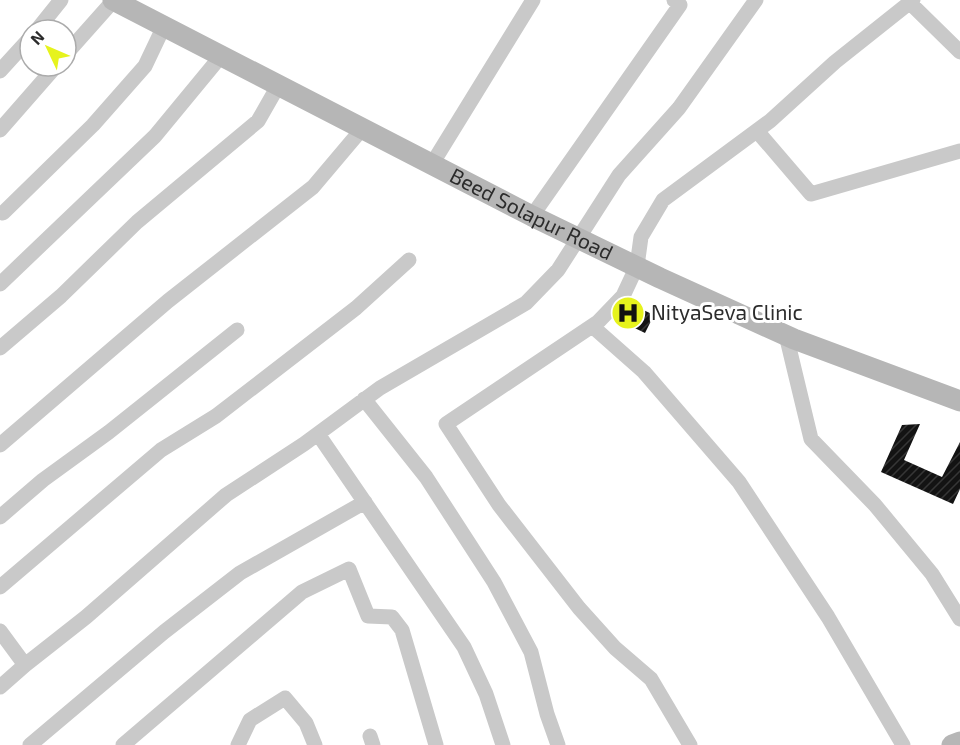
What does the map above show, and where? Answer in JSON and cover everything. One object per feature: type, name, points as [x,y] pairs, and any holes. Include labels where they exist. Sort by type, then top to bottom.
[{"type":"main road","name":"Beed Solapur Road","points":[[114,0],[532,216],[637,266],[786,335],[960,401]]},
{"type":"main road","points":[[952,745],[960,742]]},
{"type":"street","points":[[47,18],[61,0]]},
{"type":"street","points":[[78,40],[114,0]]},
{"type":"street","points":[[432,165],[533,0]]},
{"type":"street","points":[[532,216],[680,5],[674,0]]},
{"type":"street","points":[[0,687],[86,617],[226,495],[318,434],[364,399],[429,357],[526,303],[558,270],[619,175],[678,108],[756,0]]},
{"type":"street","points":[[690,745],[651,679],[615,648],[579,608],[499,505],[446,424],[592,326],[623,296],[637,266],[641,237],[663,200],[757,131],[835,62],[912,1],[960,52]]},
{"type":"street","points":[[3,213],[93,125],[145,66],[164,26]]},
{"type":"street","points":[[0,72],[18,52]]},
{"type":"street","points":[[0,284],[155,136],[221,56]]},
{"type":"street","points":[[0,129],[45,78]]},
{"type":"street","points":[[0,348],[61,296],[137,222],[258,121],[278,86]]},
{"type":"street","points":[[0,445],[168,301],[313,187],[362,129]]},
{"type":"street","points":[[757,131],[811,194],[960,151]]},
{"type":"street","points":[[0,587],[161,450],[216,416],[356,308],[409,260]]},
{"type":"street","points":[[592,326],[645,372],[739,482],[828,617],[903,745]]},
{"type":"street","points":[[0,517],[43,480],[109,432],[237,330]]},
{"type":"street","points":[[786,335],[811,439],[875,505],[932,574],[960,619]]},
{"type":"street","points":[[364,399],[426,477],[494,582],[531,652],[547,714],[558,745]]},
{"type":"street","points":[[318,434],[464,647],[486,694],[503,745]]},
{"type":"street","points":[[30,745],[164,632],[240,573],[365,502]]},
{"type":"street","points":[[123,745],[302,592],[349,569],[368,616],[392,617],[402,630],[436,745]]},
{"type":"street","points":[[0,631],[25,665]]},
{"type":"street","points":[[238,745],[250,720],[285,698],[306,723],[315,745]]},
{"type":"building","points":[[622,300],[654,315],[645,333],[614,318]]},
{"type":"building","points":[[920,424],[904,460],[942,477],[960,442],[960,489],[953,504],[881,472],[902,425]]},
{"type":"place","name":"NityaSeva Clinic","points":[[628,313]]}]
